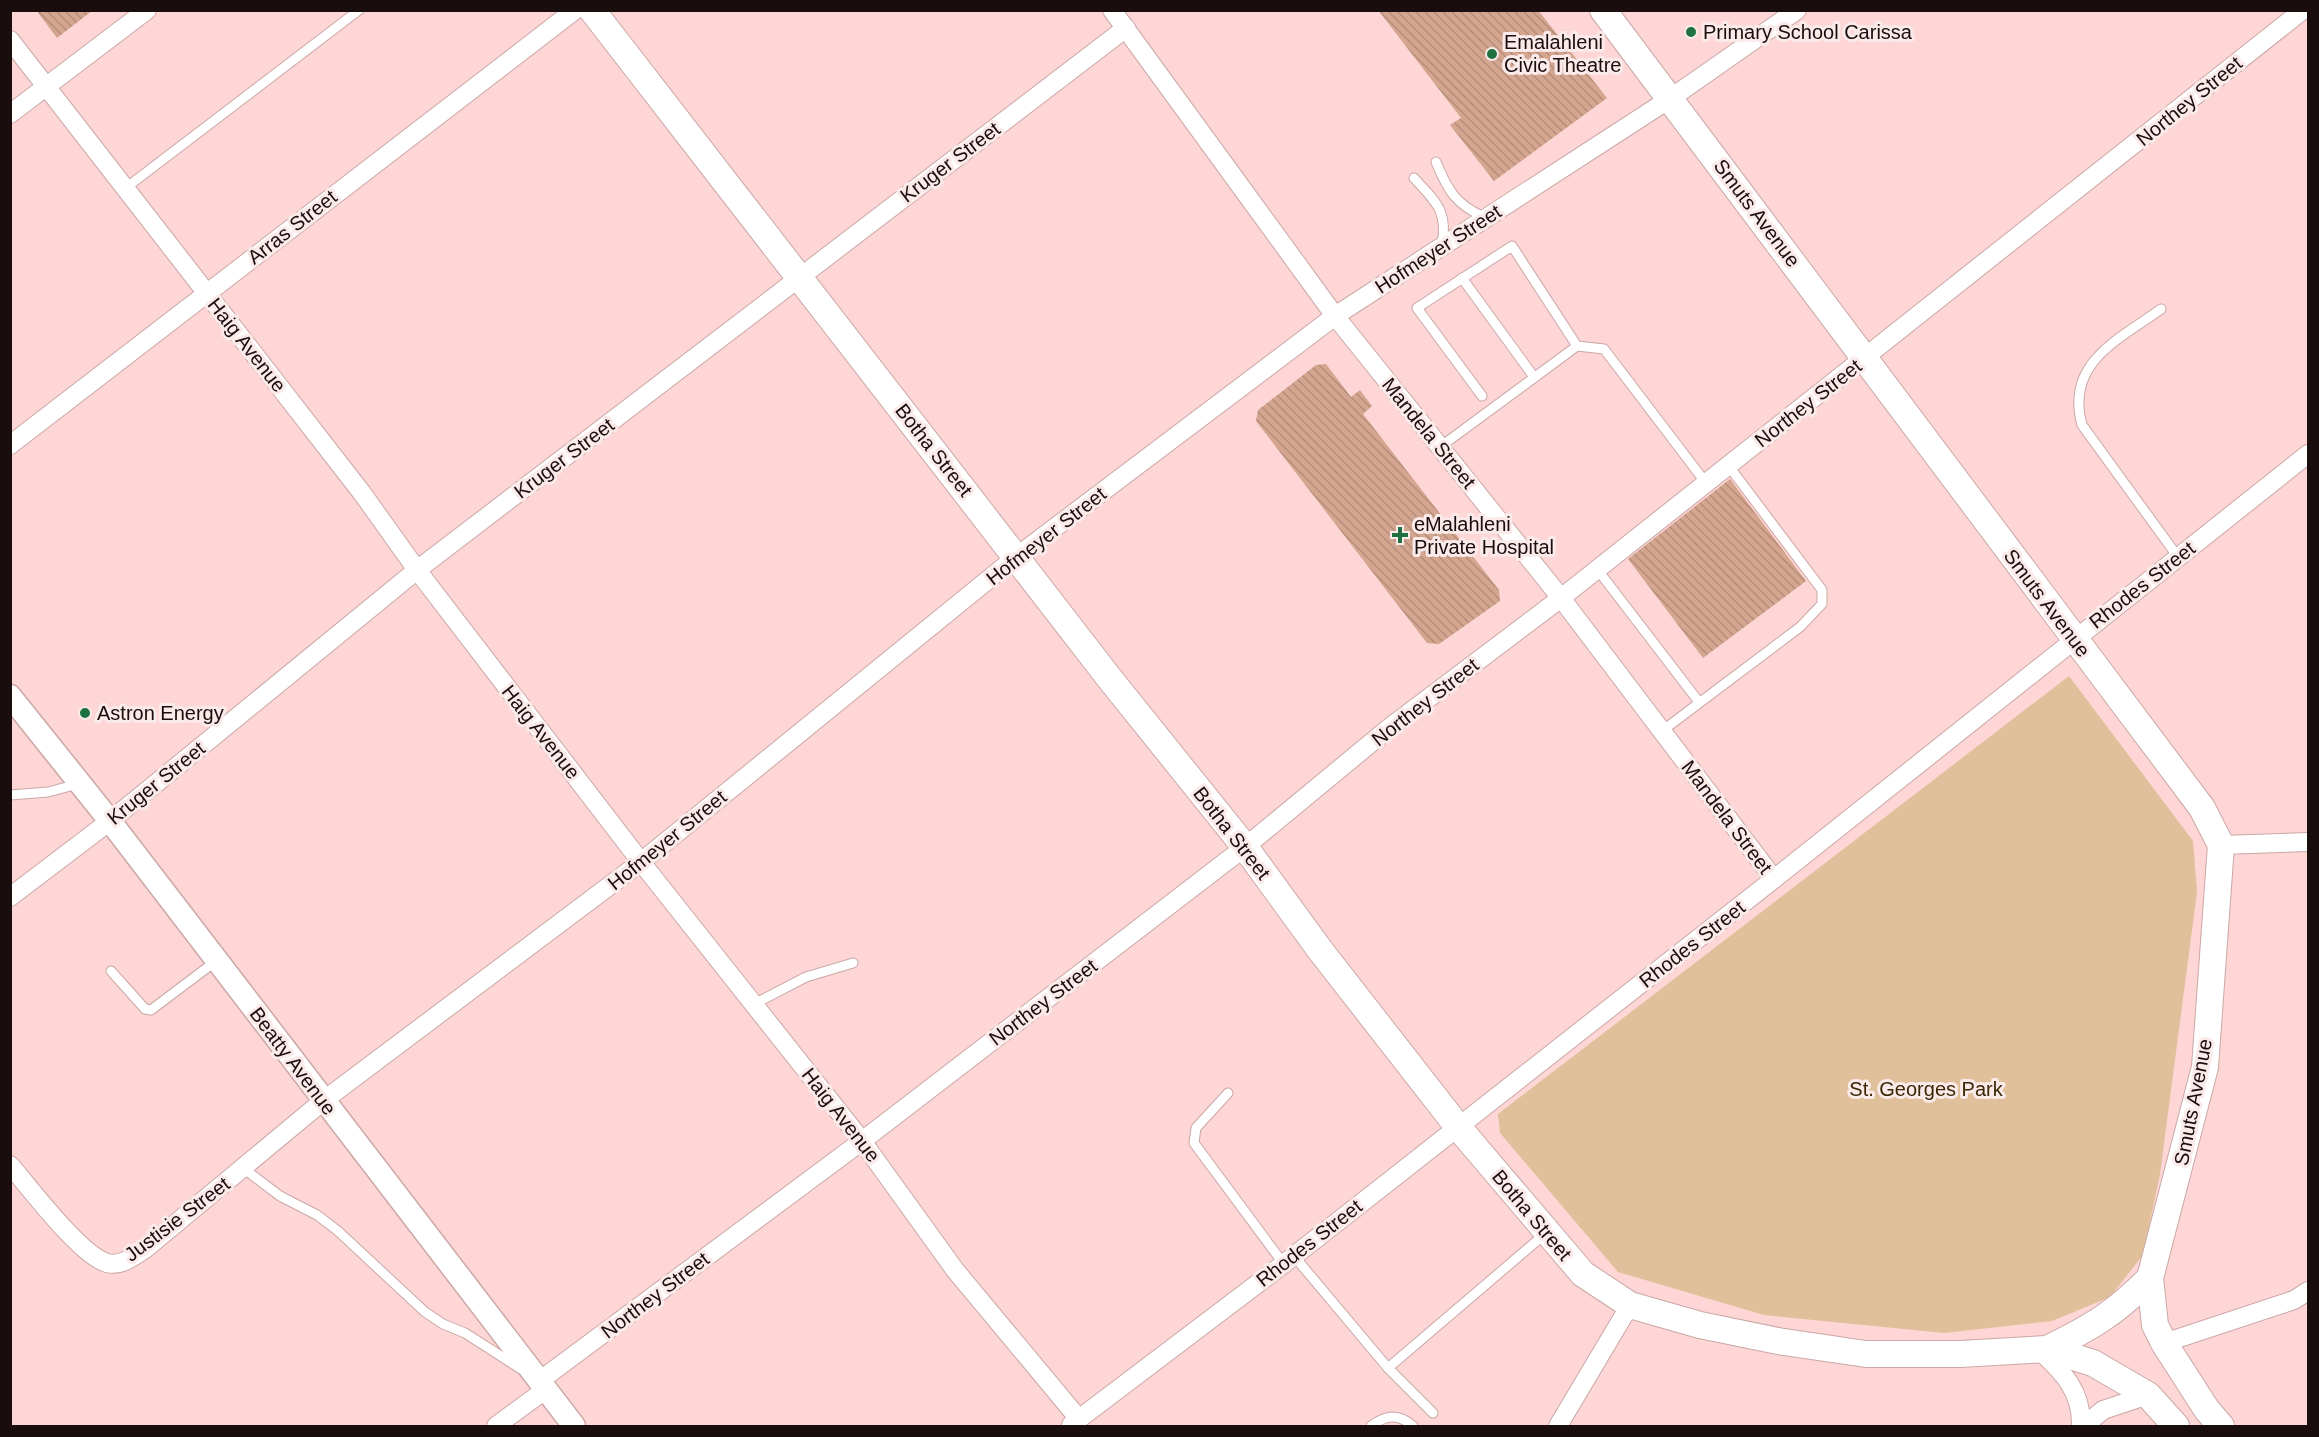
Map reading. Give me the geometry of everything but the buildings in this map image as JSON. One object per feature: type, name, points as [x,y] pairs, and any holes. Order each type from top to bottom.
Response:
[{"type":"main road","name":"Botha Street","points":[[592,10],[1245,848],[1320,950],[1458,1127],[1583,1274],[1630,1305],[1711,1328],[1866,1354],[1960,1354],[2043,1349]]},
{"type":"main road","name":"Smuts Avenue","points":[[1604,10],[2202,808],[2221,845],[2205,1067],[2150,1278]]},
{"type":"main road","points":[[2150,1278],[2155,1325],[2207,1410],[2221,1426]]},
{"type":"main road","points":[[2043,1349],[2097,1324],[2122,1305],[2150,1278]]},
{"type":"main road","points":[[2043,1349],[2093,1363],[2148,1395],[2176,1426]]},
{"type":"street","points":[[10,114],[147,10]]},
{"type":"street","name":"Arras Street","points":[[10,444],[575,10]]},
{"type":"street","name":"Mandela Street","points":[[1112,10],[1335,316],[1561,598],[1774,879]]},
{"type":"street","name":"Hofmeyer Street","points":[[323,1101],[641,862],[1016,557],[1335,316],[1671,98],[1797,10]]},
{"type":"street","name":"Northey Street","points":[[496,1426],[542,1386],[1245,848],[1389,728],[1561,598],[2303,10]]},
{"type":"street","name":"Kruger Street","points":[[10,897],[110,821],[417,570],[1125,28]]},
{"type":"street","name":"Haig Avenue","points":[[12,46],[48,87],[127,187],[641,862],[862,1141],[955,1270],[1074,1423]]},
{"type":"street","name":"Rhodes Street","points":[[1074,1423],[1289,1259],[1774,879],[2308,454]]},
{"type":"street","name":"Beatty Avenue","points":[[10,696],[110,821],[574,1426]]},
{"type":"street","points":[[2221,845],[2308,842]]},
{"type":"street","name":"Justisie Street","points":[[10,1165],[88,1251],[107,1263],[116,1263],[145,1249],[323,1101]]},
{"type":"street","points":[[2164,1343],[2294,1300],[2308,1291]]},
{"type":"street","points":[[1558,1426],[1630,1305]]},
{"type":"street","points":[[2043,1349],[2072,1386],[2079,1401],[2082,1426]]},
{"type":"street","points":[[2082,1426],[2103,1410],[2148,1395]]},
{"type":"lane","points":[[127,187],[359,10]]},
{"type":"lane","points":[[1436,162],[1445,183],[1461,205],[1486,218]]},
{"type":"lane","points":[[1413,178],[1431,196],[1444,216],[1442,246]]},
{"type":"lane","points":[[1482,396],[1417,308],[1512,246],[1577,346]]},
{"type":"lane","points":[[1462,278],[1534,377]]},
{"type":"lane","points":[[2161,309],[2105,349],[2090,366],[2079,386],[2076,405],[2082,425],[2178,557]]},
{"type":"lane","points":[[1440,447],[1577,346],[1604,349],[1706,483]]},
{"type":"lane","points":[[1662,731],[1699,702],[1741,674],[1800,627],[1820,609],[1824,596],[1822,590],[1728,465]]},
{"type":"lane","points":[[1597,569],[1699,702]]},
{"type":"lane","points":[[10,795],[48,792],[80,784]]},
{"type":"lane","points":[[111,971],[145,1009],[151,1010],[216,960]]},
{"type":"lane","points":[[754,1004],[806,977],[853,963]]},
{"type":"lane","points":[[1228,1093],[1196,1128],[1194,1143],[1289,1259],[1388,1368],[1433,1413]]},
{"type":"lane","points":[[243,1168],[280,1196],[317,1215],[338,1231],[425,1312],[443,1324],[465,1332],[542,1386]]},
{"type":"lane","points":[[1388,1368],[1547,1232]]},
{"type":"lane","points":[[1371,1426],[1389,1416],[1398,1417],[1413,1426]]},
{"type":"green space","name":"St. Georges Park","points":[[2069,676],[2193,841],[2197,892],[2160,1174],[2143,1255],[2110,1297],[2052,1321],[1944,1333],[1764,1315],[1618,1272],[1500,1133],[1498,1114]]},
{"type":"place","name":"Primary School Carissa","points":[[1691,32]]},
{"type":"place","name":"Emalahleni Civic Theatre","points":[[1492,54]]},
{"type":"place","name":"eMalahleni Private Hospital","points":[[1400,535]]},
{"type":"place","name":"Astron Energy","points":[[85,713]]}]
